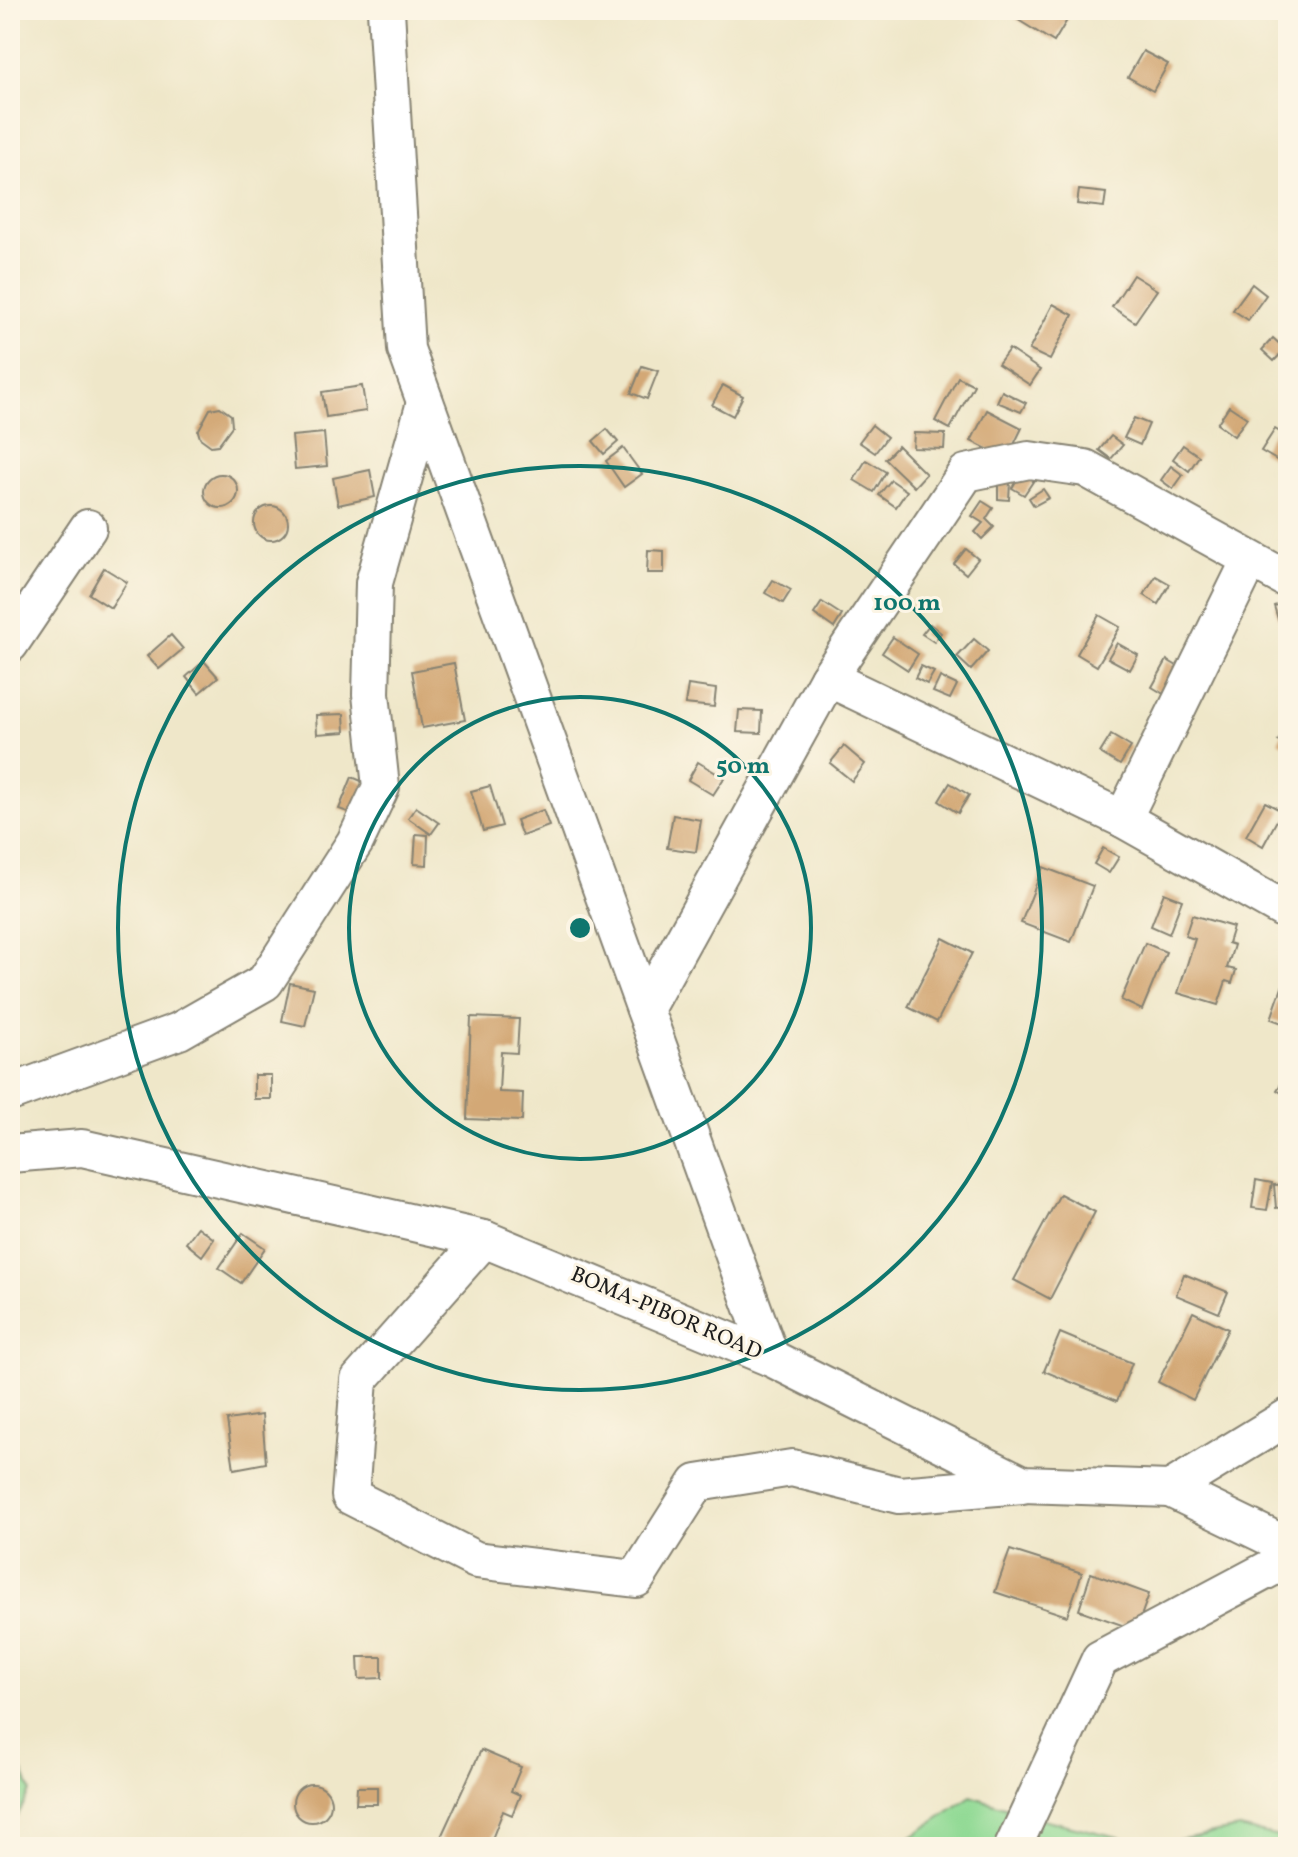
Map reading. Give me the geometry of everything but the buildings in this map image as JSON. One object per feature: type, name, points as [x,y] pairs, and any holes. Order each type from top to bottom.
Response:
[{"type":"street","points":[[386,10],[406,349],[771,1358]]},
{"type":"street","points":[[10,1093],[179,1031],[265,982],[355,842],[381,787],[371,694],[374,583],[425,403]]},
{"type":"street","points":[[645,1009],[828,678],[966,473],[1029,460],[1085,468],[1288,580]]},
{"type":"street","points":[[10,644],[88,528]]},
{"type":"street","points":[[1123,819],[1250,560]]},
{"type":"street","points":[[828,678],[1123,819],[1288,912]]},
{"type":"street","name":"BOMA-PIBOR ROAD","points":[[10,1154],[82,1148],[484,1239],[771,1358],[1023,1484],[1170,1489]]},
{"type":"street","points":[[484,1239],[359,1380],[350,1496],[476,1560],[636,1579],[697,1483],[792,1468],[899,1495],[1023,1484]]},
{"type":"street","points":[[1170,1489],[1287,1413]]},
{"type":"street","points":[[1170,1489],[1288,1546]]},
{"type":"street","points":[[1013,1847],[1100,1659],[1288,1559]]},
{"type":"green space","points":[[10,1742],[31,1791],[10,1829]]},
{"type":"green space","points":[[971,1796],[1038,1818],[1151,1845],[1239,1828],[1288,1839],[1288,1847],[897,1847]]}]
